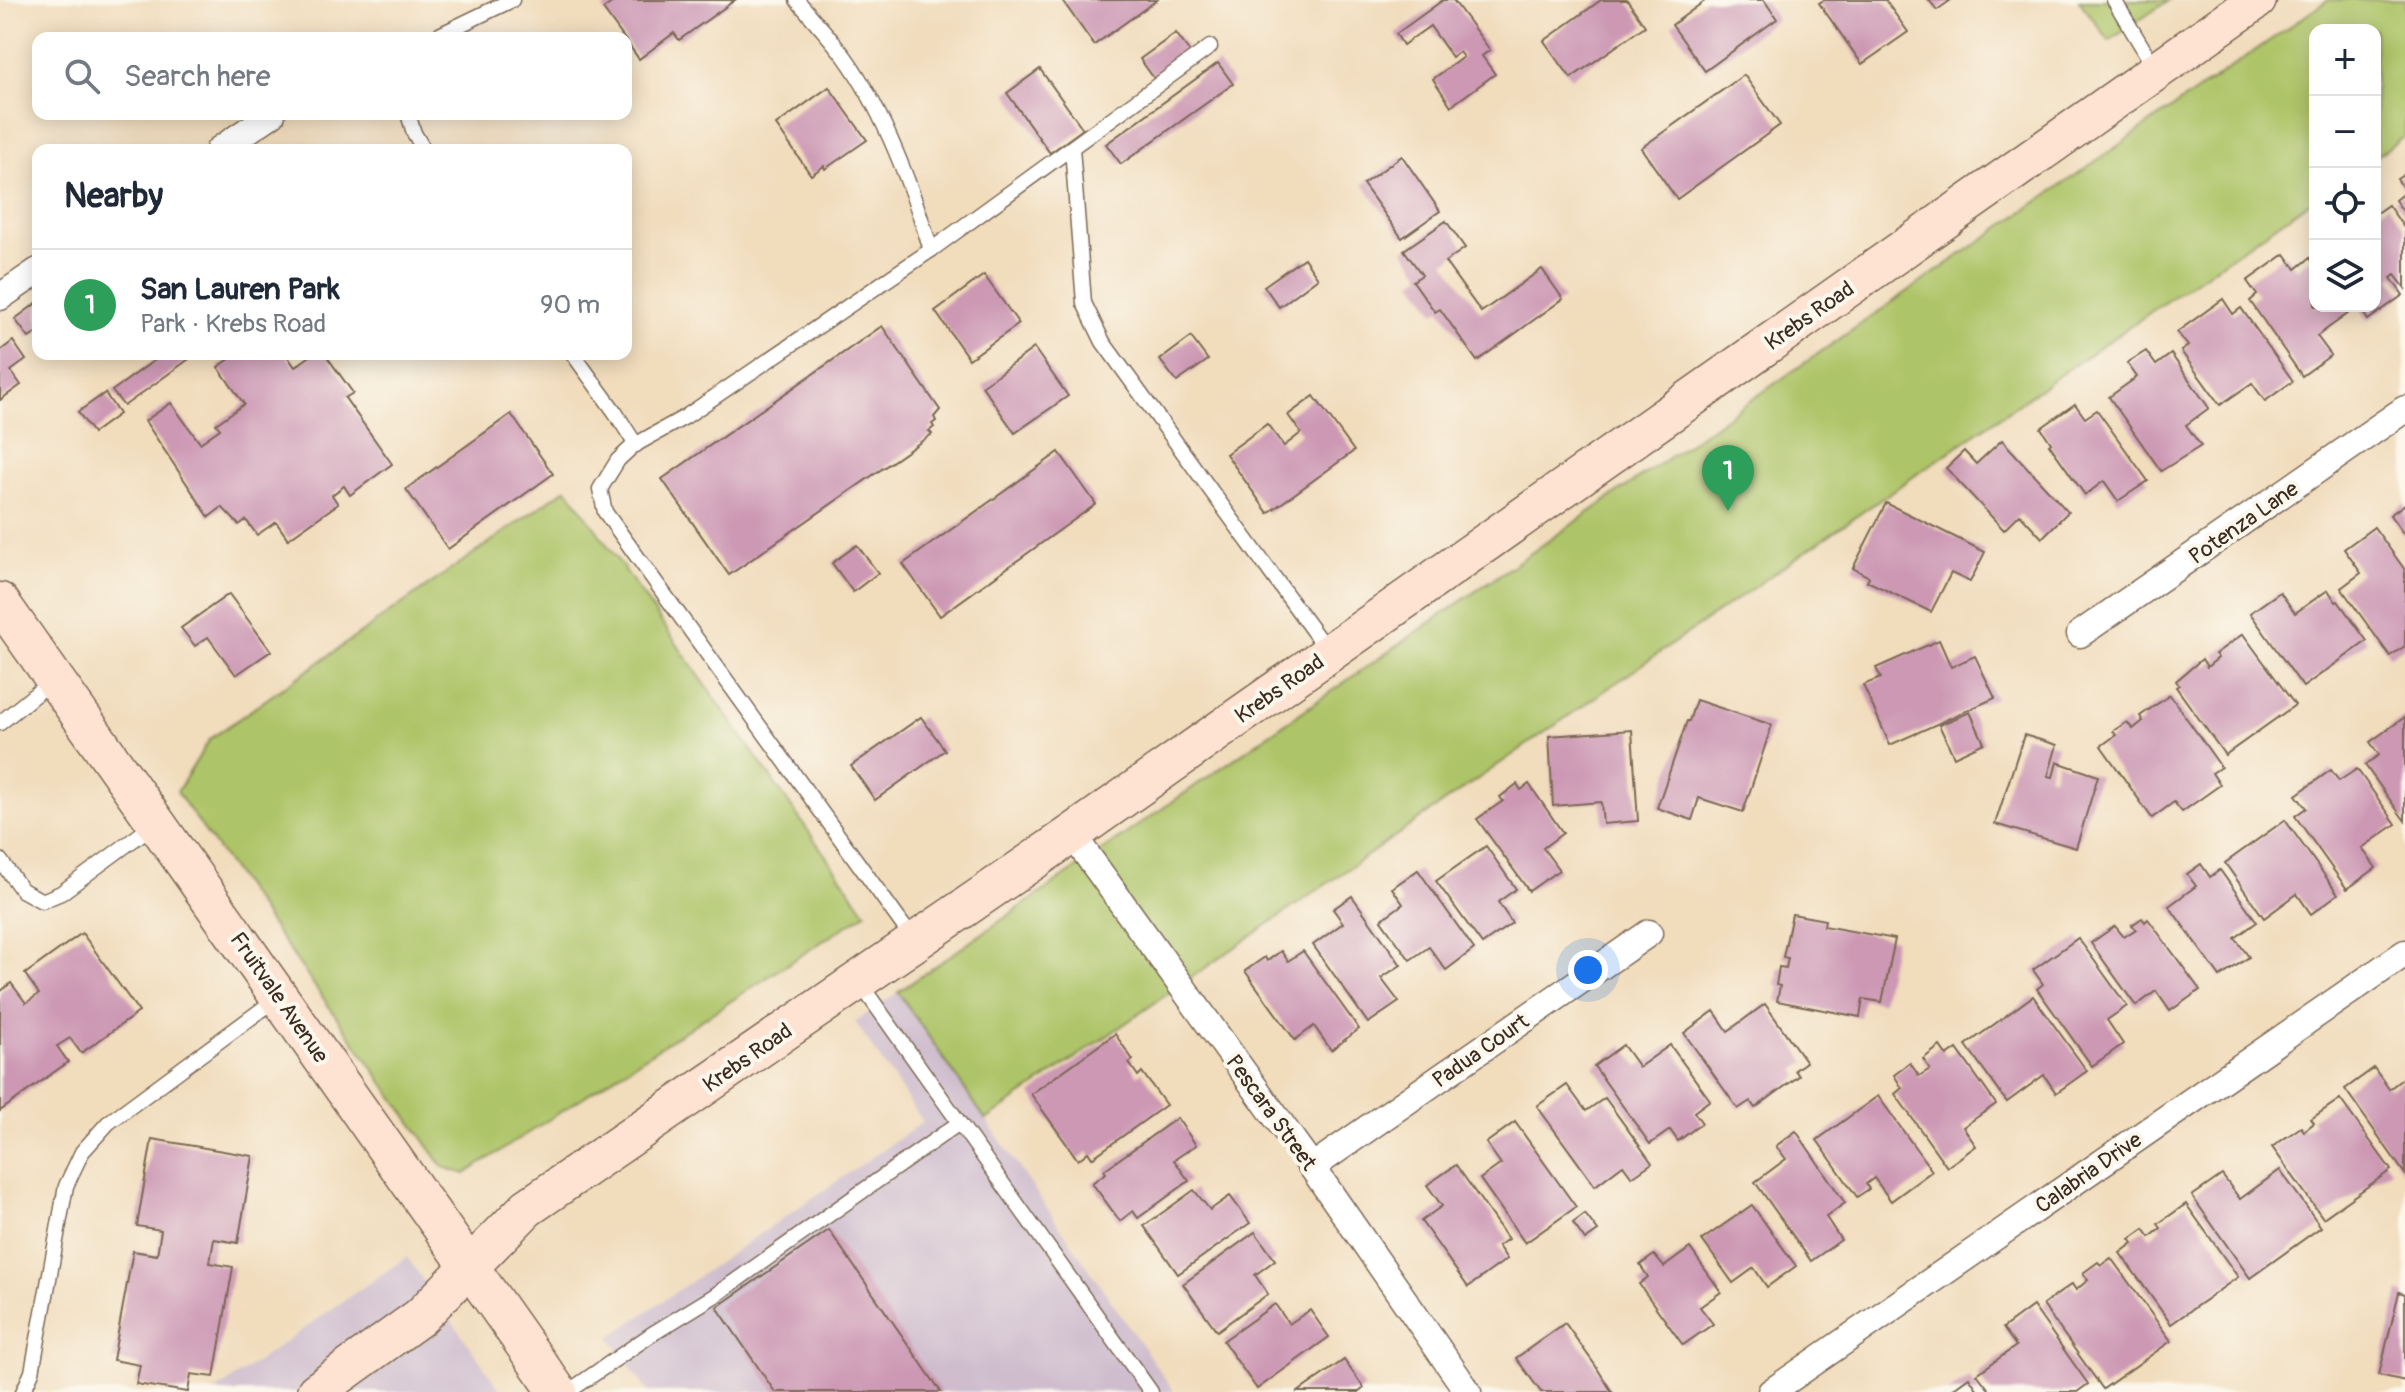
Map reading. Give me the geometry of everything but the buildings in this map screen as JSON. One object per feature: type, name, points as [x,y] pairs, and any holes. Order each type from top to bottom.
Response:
[{"type":"street","name":"Krebs Road","points":[[316,1392],[420,1317],[527,1208],[1072,834],[2257,0]]},
{"type":"street","points":[[228,144],[263,120]]},
{"type":"street","points":[[0,297],[32,275]]},
{"type":"street","name":"Potenza Lane","points":[[2080,634],[2405,409]]},
{"type":"street","name":"Fruitvale Avenue","points":[[0,602],[558,1392]]},
{"type":"street","name":"Pescara Street","points":[[1072,834],[1312,1167],[1468,1392]]},
{"type":"street","name":"Padua Court","points":[[1312,1167],[1649,933]]},
{"type":"street","name":"Calabria Drive","points":[[1771,1392],[2405,953]]},
{"type":"lane","points":[[445,32],[512,0]]},
{"type":"lane","points":[[797,0],[846,59],[870,101],[911,186],[931,250]]},
{"type":"lane","points":[[2114,0],[2157,70]]},
{"type":"lane","points":[[915,942],[605,512],[600,489],[618,460],[636,445],[685,417],[931,250],[1210,47]]},
{"type":"lane","points":[[410,120],[420,144]]},
{"type":"lane","points":[[1072,148],[1084,303],[1092,324],[1329,653]]},
{"type":"lane","points":[[577,360],[636,445]]},
{"type":"lane","points":[[0,723],[54,679]]},
{"type":"lane","points":[[0,860],[22,890],[42,901],[61,893],[156,822]]},
{"type":"lane","points":[[858,981],[1151,1392]]},
{"type":"lane","points":[[23,1392],[32,1372],[66,1186],[82,1152],[108,1123],[280,997]]},
{"type":"lane","points":[[568,1392],[714,1296],[959,1123]]},
{"type":"shaded area","points":[[898,992],[1174,1392],[648,1392],[610,1337],[923,1122],[855,1022]]},
{"type":"shaded area","points":[[407,1257],[502,1392],[214,1392],[369,1283]]},
{"type":"green space","points":[[2079,0],[2169,0],[2109,41]]},
{"type":"green space","points":[[2328,0],[2405,0],[2405,136],[2381,153],[2381,24],[2309,24],[2309,202],[986,1120],[898,992]]},
{"type":"green space","points":[[567,488],[866,913],[465,1174],[443,1167],[177,792],[210,739]]},
{"type":"place","name":"San Lauren Park","points":[[1728,511]]}]
